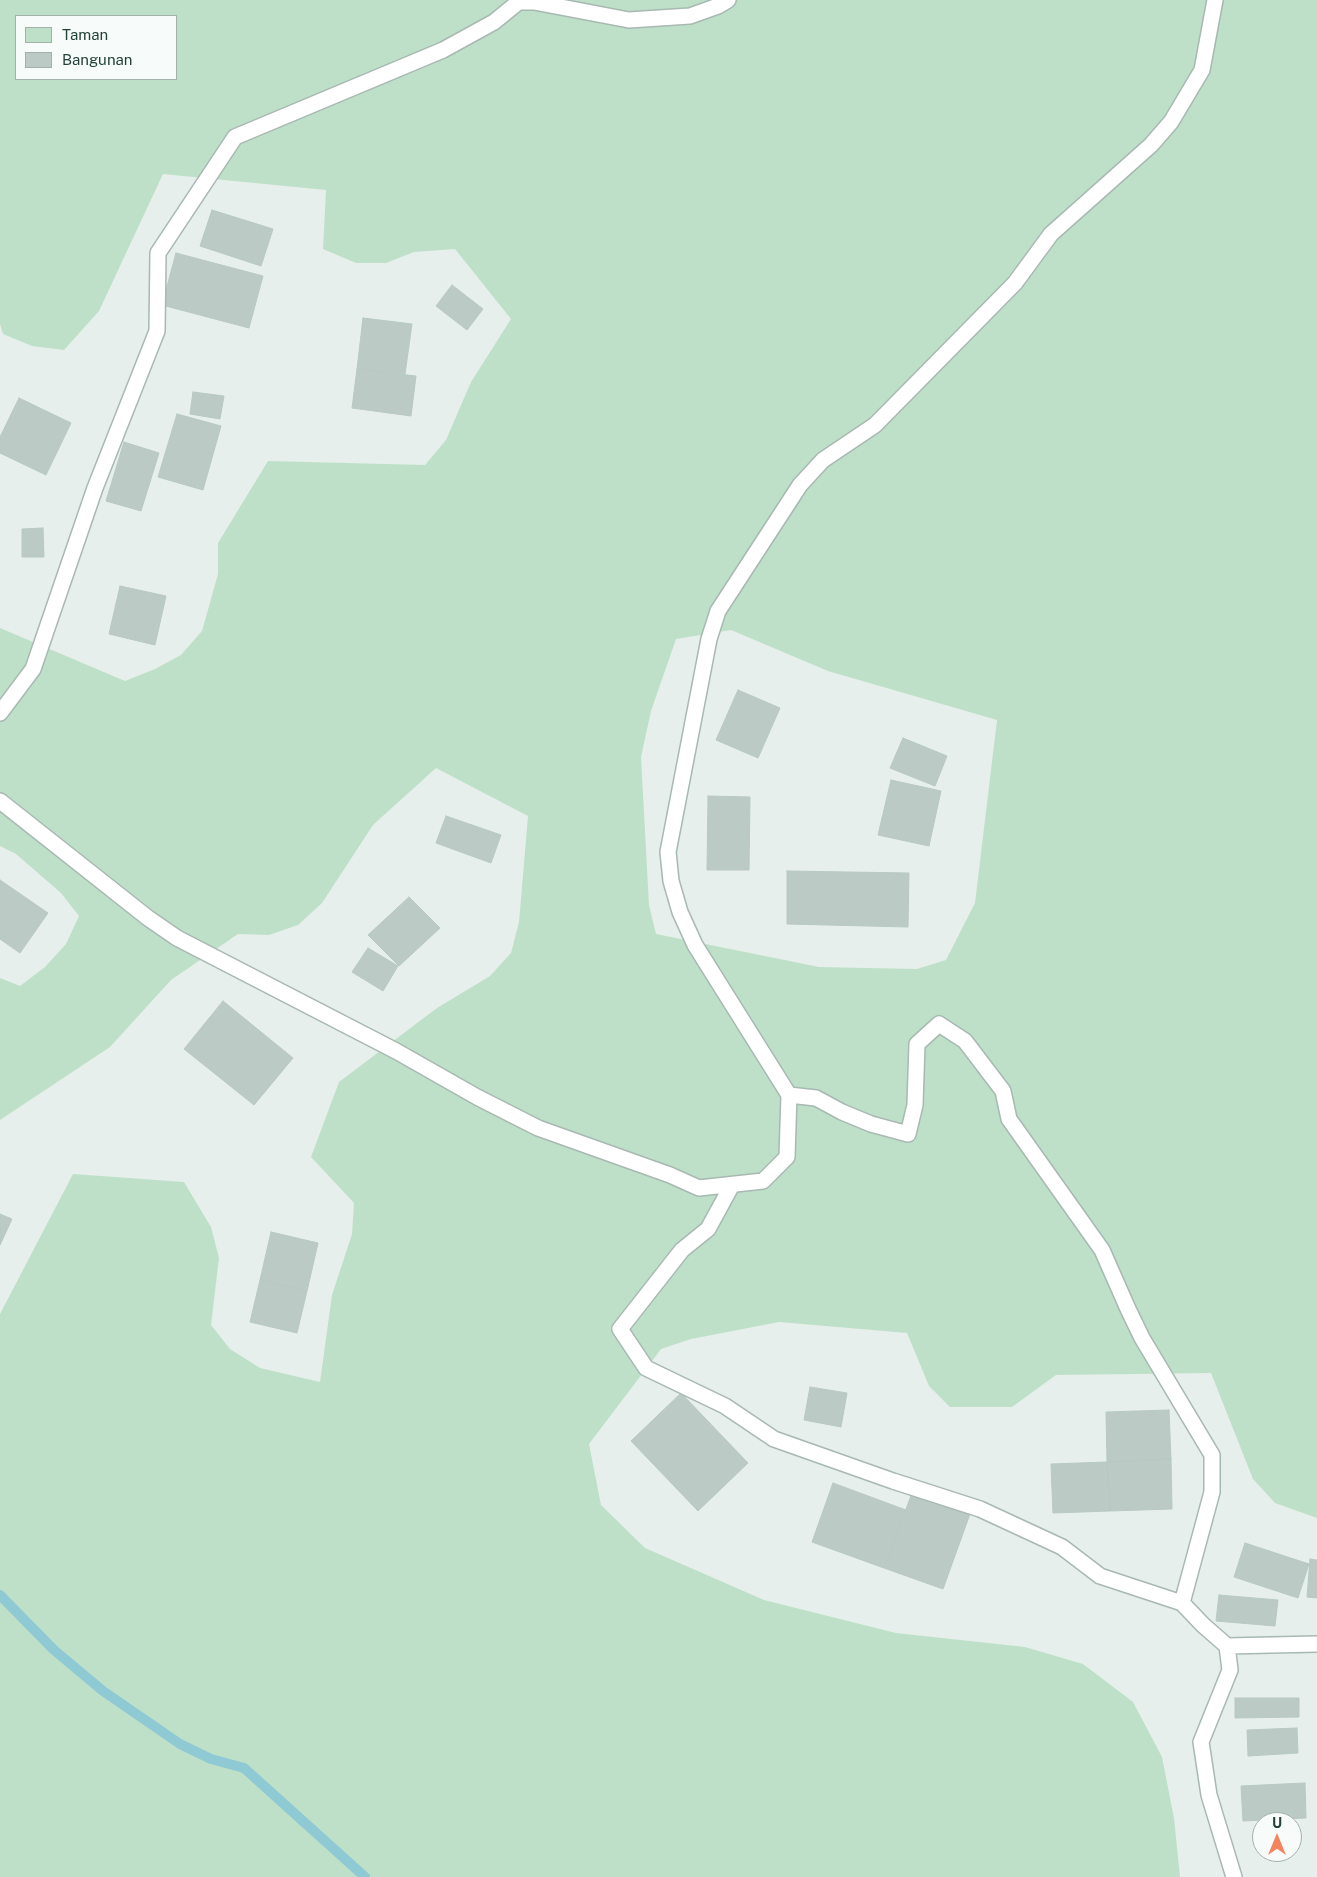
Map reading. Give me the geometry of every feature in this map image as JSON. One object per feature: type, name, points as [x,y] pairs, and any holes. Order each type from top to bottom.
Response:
[{"type":"lane","points":[[0,713],[33,669],[95,488],[157,331],[158,253],[234,137],[443,50],[494,22],[520,1],[629,20],[690,16],[718,6],[728,0]]},
{"type":"lane","points":[[0,802],[148,918],[177,938],[396,1051],[538,1128],[670,1175],[699,1188],[763,1181],[787,1157],[789,1095],[695,945],[680,912],[671,881],[668,852],[709,639],[718,611],[800,485],[823,460],[874,425],[1015,283],[1051,234],[1151,145],[1171,122],[1202,70],[1215,0]]},
{"type":"lane","points":[[789,1095],[816,1098],[842,1112],[871,1124],[908,1134],[916,1105],[917,1044],[939,1024],[965,1041],[986,1066],[1003,1090],[1009,1120],[1102,1250],[1142,1338],[1212,1455],[1212,1492],[1182,1603]]},
{"type":"lane","points":[[732,1184],[708,1229],[682,1250],[620,1329],[646,1368],[725,1406],[774,1439],[892,1481],[980,1509],[1062,1547],[1100,1576],[1182,1603],[1227,1646],[1230,1670],[1201,1742],[1209,1795],[1234,1877]]},
{"type":"lane","points":[[1227,1646],[1317,1644]]},
{"type":"green space","points":[[0,0],[1317,0],[1317,1518],[1275,1503],[1253,1479],[1211,1373],[1056,1375],[1012,1407],[950,1407],[929,1386],[907,1333],[779,1322],[691,1339],[661,1349],[589,1444],[601,1505],[645,1548],[764,1600],[896,1633],[1025,1647],[1083,1664],[1133,1702],[1162,1757],[1174,1818],[1180,1877],[0,1877],[0,1314],[73,1174],[184,1182],[211,1227],[219,1258],[211,1325],[230,1349],[260,1368],[320,1382],[332,1295],[352,1234],[354,1203],[311,1157],[339,1082],[437,1008],[490,976],[511,953],[519,922],[528,816],[436,768],[373,825],[322,903],[298,925],[269,935],[238,934],[171,980],[110,1047],[0,1120],[0,978],[20,986],[45,967],[66,944],[79,916],[61,893],[16,854],[0,846],[0,628],[125,681],[155,669],[181,655],[202,631],[218,574],[218,543],[268,461],[425,465],[446,440],[471,382],[511,319],[455,249],[414,252],[386,263],[356,263],[323,249],[326,190],[163,174],[99,311],[64,350],[32,346],[3,334],[0,324]],"holes":[[[731,630],[828,671],[997,720],[975,903],[946,960],[917,969],[819,967],[656,934],[649,905],[641,757],[651,711],[676,639]]]},
{"type":"building","points":[[212,210],[273,229],[261,266],[200,246]]},
{"type":"building","points":[[176,253],[263,276],[249,328],[162,305]]},
{"type":"building","points":[[452,285],[483,309],[467,330],[436,306]]},
{"type":"building","points":[[363,318],[412,324],[405,374],[357,369]]},
{"type":"building","points":[[357,369],[416,376],[411,416],[352,408]]},
{"type":"building","points":[[193,392],[224,396],[220,419],[190,414]]},
{"type":"building","points":[[19,398],[71,423],[46,475],[0,453],[0,437]]},
{"type":"building","points":[[177,414],[221,426],[203,490],[158,477]]},
{"type":"building","points":[[124,442],[159,453],[141,511],[106,501]]},
{"type":"building","points":[[43,528],[44,557],[22,557],[22,529]]},
{"type":"building","points":[[120,586],[166,596],[155,645],[109,634]]},
{"type":"building","points":[[738,690],[780,708],[758,758],[716,740]]},
{"type":"building","points":[[903,738],[947,756],[935,786],[890,768]]},
{"type":"building","points":[[891,780],[941,791],[929,846],[878,835]]},
{"type":"building","points":[[708,796],[750,797],[749,870],[707,870]]},
{"type":"building","points":[[446,816],[501,835],[491,863],[436,843]]},
{"type":"building","points":[[787,871],[909,873],[908,927],[787,924]]},
{"type":"building","points":[[0,880],[48,913],[20,953],[0,939]]},
{"type":"building","points":[[409,897],[440,928],[399,966],[368,935]]},
{"type":"building","points":[[368,948],[398,966],[383,991],[352,972]]},
{"type":"building","points":[[223,1001],[293,1058],[254,1105],[184,1049]]},
{"type":"building","points":[[0,1214],[12,1219],[0,1245]]},
{"type":"building","points":[[271,1232],[318,1243],[307,1291],[260,1280]]},
{"type":"building","points":[[260,1280],[307,1291],[297,1333],[250,1322]]},
{"type":"building","points":[[810,1387],[847,1393],[841,1427],[804,1420]]},
{"type":"building","points":[[681,1393],[748,1463],[698,1511],[631,1441]]},
{"type":"building","points":[[1169,1410],[1171,1459],[1107,1462],[1106,1412]]},
{"type":"building","points":[[1171,1459],[1172,1509],[1110,1511],[1107,1462]]},
{"type":"building","points":[[1107,1462],[1110,1511],[1053,1513],[1051,1464]]},
{"type":"building","points":[[833,1483],[906,1510],[884,1568],[812,1542]]},
{"type":"building","points":[[912,1493],[970,1514],[943,1589],[884,1568]]},
{"type":"building","points":[[1245,1543],[1309,1564],[1298,1598],[1234,1577]]},
{"type":"building","points":[[1310,1559],[1317,1560],[1317,1598],[1307,1597]]},
{"type":"building","points":[[1219,1595],[1278,1600],[1275,1626],[1216,1621]]},
{"type":"building","points":[[1235,1698],[1299,1698],[1299,1717],[1235,1718]]},
{"type":"building","points":[[1297,1728],[1298,1753],[1248,1756],[1247,1730]]},
{"type":"building","points":[[1305,1783],[1306,1818],[1302,1818],[1302,1812],[1252,1812],[1252,1821],[1243,1821],[1241,1786]]},
{"type":"waterway","points":[[0,1595],[54,1650],[103,1691],[180,1744],[211,1759],[244,1768],[365,1877]]}]
